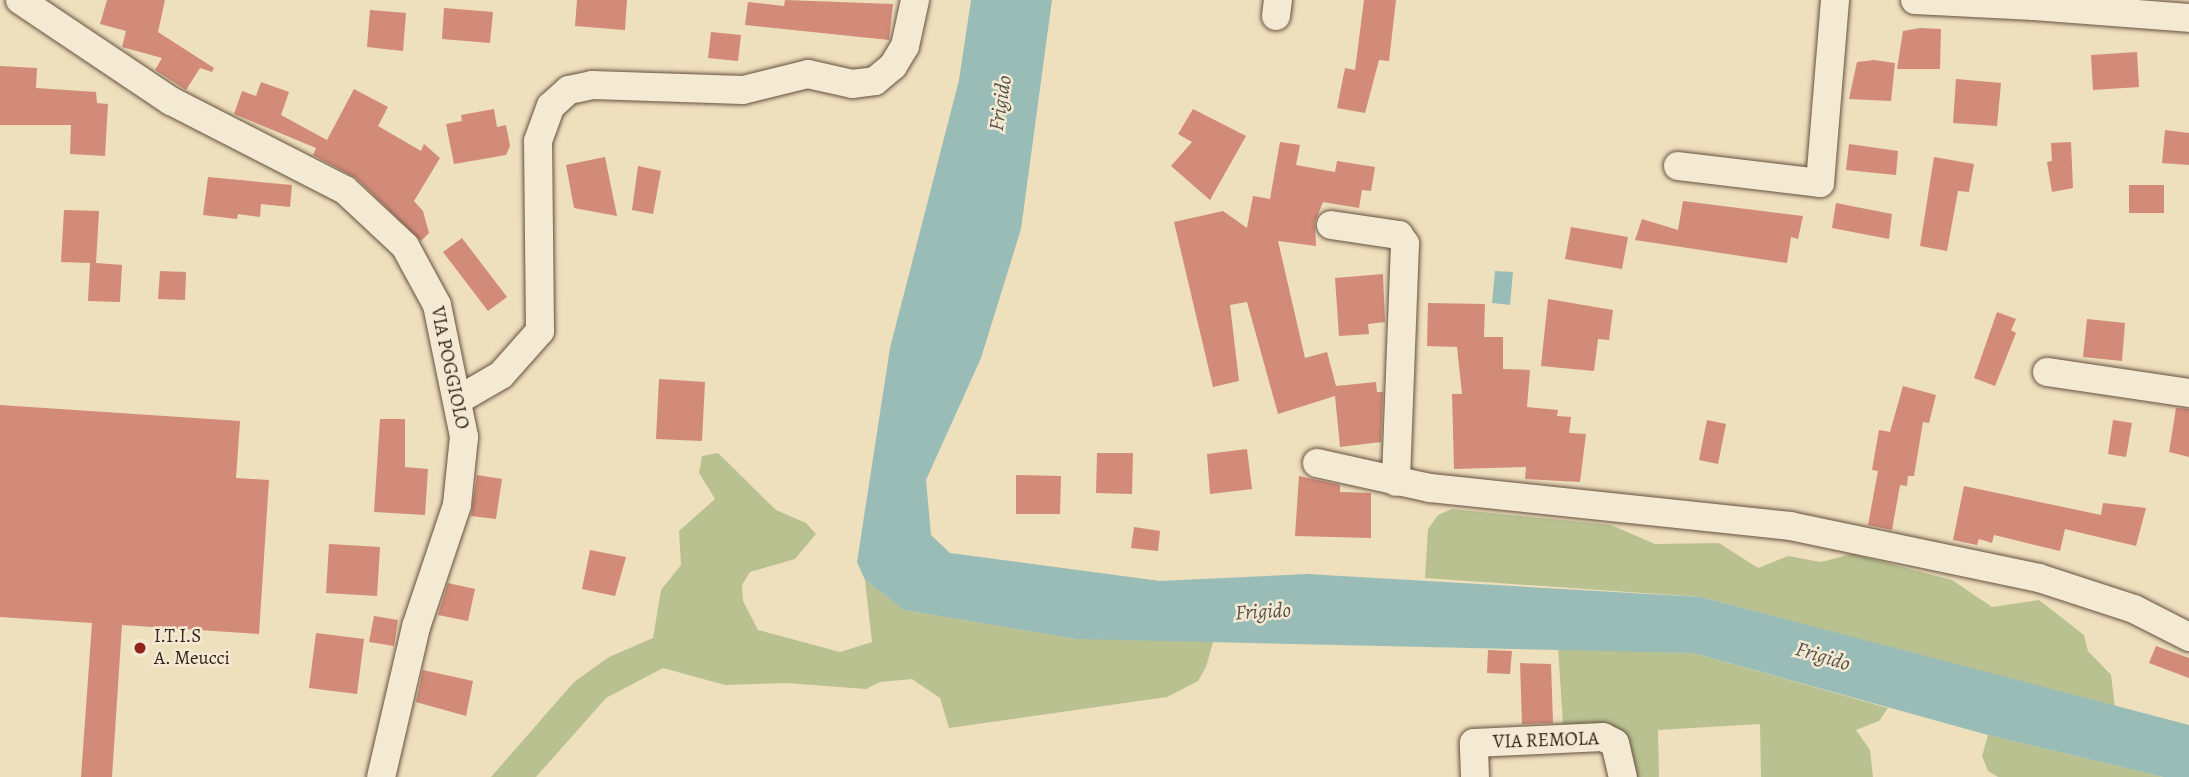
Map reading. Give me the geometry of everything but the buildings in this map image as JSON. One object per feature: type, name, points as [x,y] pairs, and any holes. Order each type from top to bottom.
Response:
[{"type":"street","name":"VIA POGGIOLO","points":[[20,0],[171,101],[298,162],[370,208],[416,262],[437,305],[464,437],[457,505],[416,628],[381,777]]},
{"type":"street","points":[[458,400],[501,376],[540,331],[538,141],[551,106],[569,90],[592,85],[743,90],[808,74],[852,84],[875,81],[894,66],[905,46],[915,0]]},
{"type":"street","points":[[1678,166],[1820,183],[1835,0]]},
{"type":"street","points":[[1915,0],[2028,3],[2189,18]]},
{"type":"street","points":[[1331,225],[1399,235],[1405,244],[1396,482]]},
{"type":"street","points":[[2047,372],[2189,393]]},
{"type":"street","points":[[1317,463],[1396,482],[1790,526],[2039,578],[2134,609],[2189,637]]},
{"type":"street","name":"VIA REMOLA","points":[[1475,777],[1474,743],[1603,737],[1615,743],[1623,777]]},
{"type":"green space","points":[[718,453],[776,510],[806,523],[816,534],[795,559],[750,572],[742,585],[743,601],[758,630],[840,652],[872,642],[865,580],[904,610],[1076,639],[1214,639],[1206,667],[1198,681],[1167,697],[949,728],[940,698],[912,679],[880,682],[866,689],[786,683],[725,685],[663,668],[606,698],[536,777],[491,777],[574,682],[609,657],[653,638],[661,590],[681,565],[679,531],[715,499],[699,473],[702,456]]},
{"type":"green space","points":[[1452,509],[1611,525],[1655,544],[1719,543],[1758,568],[1788,556],[1821,562],[1852,554],[1952,580],[1992,607],[2039,600],[2084,635],[2088,651],[2111,675],[2115,707],[1701,597],[1425,578],[1428,529],[1438,515]]},
{"type":"green space","points":[[1558,648],[1693,653],[1888,708],[1879,721],[1856,730],[1870,750],[1873,777],[1761,777],[1760,724],[1658,730],[1659,777],[1627,777],[1622,738],[1568,731],[1563,724]]},
{"type":"green space","points":[[1988,735],[2163,777],[1998,777],[1988,771],[1982,756]]},
{"type":"water","name":"Frigido","points":[[971,0],[1052,0],[1021,229],[981,358],[926,480],[931,535],[950,553],[1160,581],[1307,574],[1701,597],[2189,725],[2189,777],[2163,777],[1988,735],[1693,653],[1076,639],[904,610],[865,580],[857,562],[890,348],[959,80]]},
{"type":"water","points":[[1495,271],[1513,272],[1510,305],[1492,303]]},
{"type":"place","name":"I.T.I.S A. Meucci","points":[[140,648]]}]
